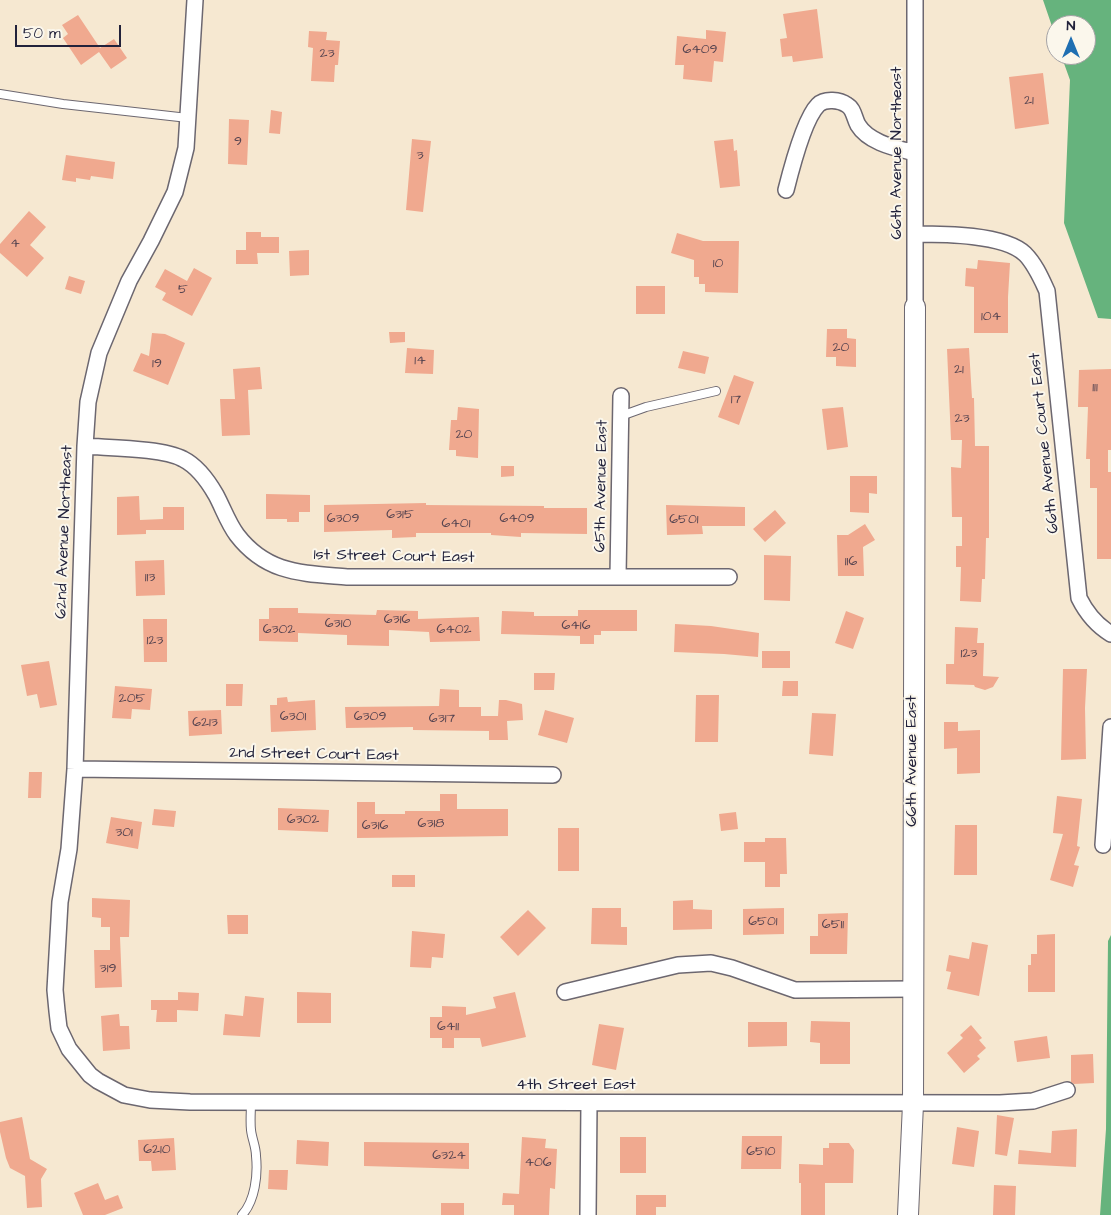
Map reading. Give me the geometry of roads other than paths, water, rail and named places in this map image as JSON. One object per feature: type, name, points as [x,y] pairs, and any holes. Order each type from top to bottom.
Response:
[{"type":"street","name":"62nd Avenue Northeast","points":[[90,1075],[69,1049],[59,1028],[55,990],[60,902],[69,849],[75,769],[84,446],[88,402],[99,353],[129,281],[152,241],[175,192],[186,148],[195,0]]},
{"type":"street","name":"66th Avenue Northeast","points":[[915,0],[915,306]]},
{"type":"street","points":[[786,190],[804,130],[817,105],[823,102],[833,101],[846,104],[851,109],[864,132],[881,142],[915,153]]},
{"type":"street","name":"66th Avenue Court East","points":[[915,234],[974,236],[1014,248],[1024,253],[1040,276],[1047,291],[1080,598],[1086,611],[1096,624],[1111,634]]},
{"type":"street","name":"66th Avenue East","points":[[908,1215],[913,1104],[915,306]]},
{"type":"street","name":"65th Avenue East","points":[[618,576],[621,396]]},
{"type":"street","name":"1st Street Court East","points":[[84,446],[166,454],[183,458],[207,480],[223,506],[236,535],[256,555],[282,569],[346,577],[728,577]]},
{"type":"street","points":[[1103,845],[1111,727]]},
{"type":"street","name":"2nd Street Court East","points":[[75,769],[553,776]]},
{"type":"street","points":[[564,992],[678,965],[695,963],[711,963],[732,968],[795,990],[912,989]]},
{"type":"street","name":"4th Street East","points":[[90,1075],[124,1094],[150,1100],[251,1103],[913,1104],[1033,1101],[1067,1090]]},
{"type":"street","points":[[588,1215],[589,1103]]},
{"type":"lane","points":[[0,94],[63,104],[188,118]]},
{"type":"lane","points":[[621,416],[716,391]]},
{"type":"lane","points":[[242,1215],[251,1200],[255,1184],[256,1157],[251,1130],[251,1103]]}]
